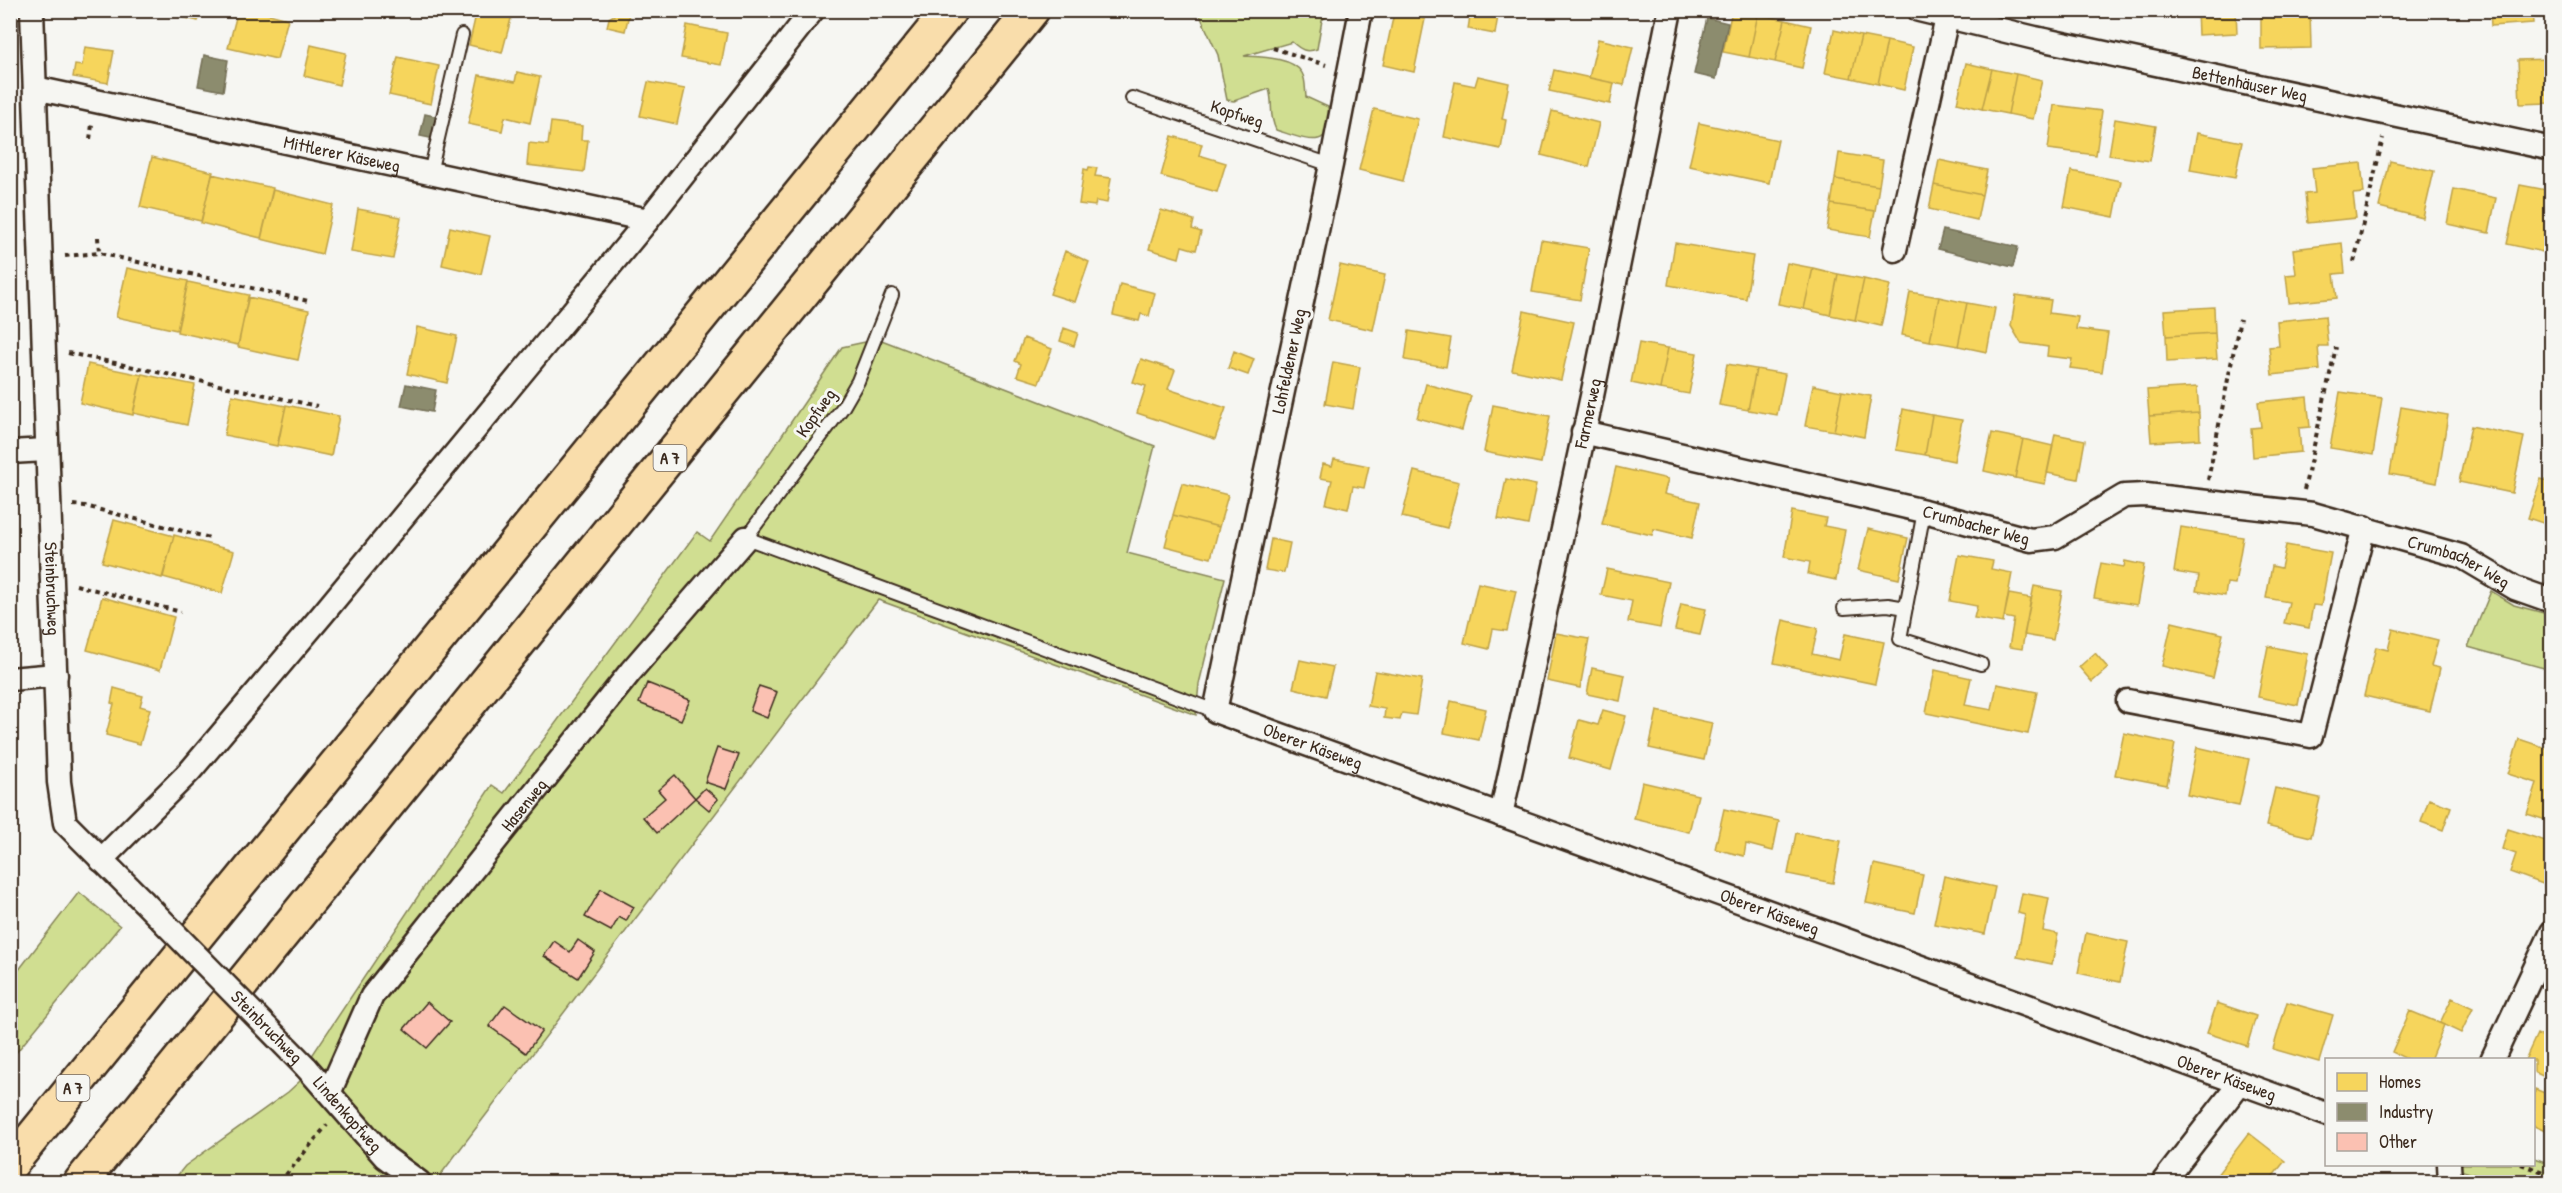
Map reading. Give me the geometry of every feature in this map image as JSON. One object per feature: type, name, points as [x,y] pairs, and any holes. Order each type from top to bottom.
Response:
[{"type":"highway","name":"A 7","points":[[10,1165],[950,10]]},
{"type":"highway","name":"A 7","points":[[81,1182],[1032,10]]},
{"type":"street","name":"Steinbruchweg","points":[[32,10],[59,782],[65,823],[306,1067]]},
{"type":"street","points":[[101,860],[190,771],[648,220],[813,10]]},
{"type":"street","name":"Lohfeldener Weg","points":[[1215,711],[1331,165],[1361,10]]},
{"type":"street","name":"Farmerweg","points":[[1501,815],[1584,432],[1670,10]]},
{"type":"street","name":"Bettenhäuser Weg","points":[[1919,10],[2388,115],[2552,149]]},
{"type":"street","points":[[1895,250],[1947,18]]},
{"type":"street","name":"Mittlerer Käseweg","points":[[35,88],[648,220]]},
{"type":"street","name":"Crumbacher Weg","points":[[1584,432],[1924,511],[2031,540],[2055,537],[2124,496],[2146,495],[2299,512],[2364,527],[2460,556],[2515,588],[2552,601]]},
{"type":"street","points":[[10,452],[46,450]]},
{"type":"street","points":[[2128,701],[2311,736],[2364,527]]},
{"type":"street","name":"Hasenweg","points":[[336,1098],[372,996],[631,671],[746,538]]},
{"type":"street","points":[[10,679],[56,675]]},
{"type":"street","name":"Oberer Käseweg","points":[[1215,711],[2325,1114]]},
{"type":"street","points":[[2492,1058],[2552,932]]},
{"type":"street","name":"Lindenkopfweg","points":[[306,1067],[336,1098],[385,1157],[418,1182]]},
{"type":"street","points":[[2163,1182],[2240,1083]]},
{"type":"street","points":[[2449,1166],[2450,1182]]},
{"type":"lane","points":[[430,173],[462,34]]},
{"type":"lane","name":"Kopfweg","points":[[1132,98],[1331,165]]},
{"type":"lane","name":"Kopfweg","points":[[746,538],[843,407],[858,381],[892,295]]},
{"type":"lane","points":[[1924,511],[1900,639],[1981,664]]},
{"type":"lane","points":[[746,538],[1215,711]]},
{"type":"lane","points":[[1844,608],[1888,605],[1906,608]]},
{"type":"path","points":[[1273,48],[1311,62],[1350,69]]},
{"type":"path","points":[[2354,262],[2388,115]]},
{"type":"path","points":[[98,237],[99,253]]},
{"type":"path","points":[[40,258],[99,253],[308,301]]},
{"type":"path","points":[[2203,501],[2240,319]]},
{"type":"path","points":[[2299,512],[2336,347]]},
{"type":"path","points":[[43,353],[60,351],[317,406]]},
{"type":"path","points":[[48,505],[85,506],[210,538]]},
{"type":"path","points":[[51,584],[68,583],[181,612]]},
{"type":"path","points":[[280,1182],[336,1098]]},
{"type":"path","points":[[2527,1166],[2552,1175]]},
{"type":"green space","points":[[1198,11],[1334,11],[1322,20],[1317,49],[1304,50],[1292,42],[1244,56],[1284,61],[1298,68],[1304,79],[1306,97],[1328,107],[1327,132],[1322,137],[1307,139],[1276,130],[1272,119],[1269,89],[1234,101],[1227,100],[1218,55]]},
{"type":"green space","points":[[879,339],[1155,446],[1127,553],[1225,578],[1199,684],[1196,715],[878,600],[438,1178],[444,1182],[172,1182],[185,1166],[300,1081],[313,1054],[492,785],[504,793],[697,532],[710,541],[842,347]]},
{"type":"green space","points":[[2491,591],[2514,605],[2551,615],[2551,670],[2468,647]]},
{"type":"green space","points":[[79,892],[120,926],[11,1059],[11,980]]},
{"type":"green space","points":[[2535,1158],[2551,1164],[2551,1182],[2497,1182],[2451,1167],[2535,1166]]},
{"type":"building: Homes","points":[[155,10],[200,10],[198,21]]},
{"type":"building: Homes","points":[[238,10],[254,10],[288,19],[277,59],[228,48]]},
{"type":"building: Homes","points":[[477,10],[493,10],[512,15],[502,53],[469,45]]},
{"type":"building: Homes","points":[[615,10],[630,10],[625,31],[607,27],[609,18],[614,15]]},
{"type":"building: Homes","points":[[1399,10],[1421,10],[1420,18],[1425,19],[1414,72],[1383,65],[1394,13],[1398,14]]},
{"type":"building: Homes","points":[[1471,10],[1499,10],[1495,34],[1468,29]]},
{"type":"building: Homes","points":[[1732,10],[1758,14],[1749,57],[1723,52]]},
{"type":"building: Homes","points":[[2197,10],[2236,10],[2237,33],[2198,35]]},
{"type":"building: Homes","points":[[2261,10],[2310,10],[2311,48],[2261,49]]},
{"type":"building: Homes","points":[[2490,10],[2532,10],[2533,23],[2491,26]]},
{"type":"building: Homes","points":[[1758,14],[1785,20],[1775,62],[1749,57]]},
{"type":"building: Homes","points":[[1785,20],[1811,26],[1802,68],[1775,62]]},
{"type":"building: Homes","points":[[687,25],[727,33],[721,65],[681,58]]},
{"type":"building: Homes","points":[[1834,30],[1861,36],[1851,78],[1825,73]]},
{"type":"building: Homes","points":[[1861,36],[1887,41],[1878,84],[1851,78]]},
{"type":"building: Homes","points":[[1598,39],[1633,47],[1624,85],[1589,78]]},
{"type":"building: Homes","points":[[1887,41],[1913,47],[1904,90],[1878,84]]},
{"type":"building: Homes","points":[[311,45],[346,53],[339,85],[304,76]]},
{"type":"building: Homes","points":[[85,47],[114,51],[108,83],[73,77],[75,65],[82,66]]},
{"type":"building: Homes","points":[[398,57],[439,66],[431,104],[389,95]]},
{"type":"building: Homes","points":[[2552,59],[2552,103],[2520,104],[2518,60]]},
{"type":"building: Homes","points":[[1966,63],[1992,69],[1982,109],[1957,103]]},
{"type":"building: Homes","points":[[1992,69],[2016,74],[2008,114],[1982,109]]},
{"type":"building: Homes","points":[[1554,70],[1614,83],[1610,104],[1549,91]]},
{"type":"building: Homes","points":[[517,72],[540,77],[530,123],[505,117],[502,131],[468,124],[479,75],[515,82]]},
{"type":"building: Homes","points":[[2016,74],[2042,80],[2033,119],[2008,114]]},
{"type":"building: Homes","points":[[1478,76],[1509,83],[1502,119],[1506,120],[1501,149],[1444,137],[1455,82],[1475,86]]},
{"type":"building: Homes","points":[[648,82],[685,89],[677,124],[640,116]]},
{"type":"building: Homes","points":[[2054,105],[2102,111],[2096,155],[2048,149]]},
{"type":"building: Homes","points":[[1374,109],[1418,119],[1403,181],[1359,170]]},
{"type":"building: Homes","points":[[1552,111],[1599,123],[1589,167],[1541,155]]},
{"type":"building: Homes","points":[[2115,119],[2156,126],[2150,161],[2109,155]]},
{"type":"building: Homes","points":[[551,122],[582,126],[581,140],[588,140],[584,172],[527,165],[529,143],[548,145]]},
{"type":"building: Homes","points":[[1699,123],[1778,140],[1769,183],[1689,166]]},
{"type":"building: Homes","points":[[2197,133],[2242,142],[2235,178],[2190,170]]},
{"type":"building: Homes","points":[[1172,136],[1202,144],[1199,155],[1226,163],[1217,192],[1161,176]]},
{"type":"building: Homes","points":[[1839,153],[1883,160],[1879,186],[1835,179]]},
{"type":"building: Homes","points":[[152,157],[213,172],[201,221],[140,207]]},
{"type":"building: Homes","points":[[1939,160],[1987,170],[1982,195],[1934,185]]},
{"type":"building: Homes","points":[[2390,161],[2434,171],[2423,218],[2379,207]]},
{"type":"building: Homes","points":[[2361,163],[2364,193],[2353,194],[2356,218],[2308,223],[2305,194],[2315,193],[2312,168]]},
{"type":"building: Homes","points":[[1089,167],[1097,168],[1095,176],[1111,178],[1107,203],[1096,201],[1095,206],[1079,204],[1084,169],[1088,170]]},
{"type":"building: Homes","points":[[2071,171],[2121,181],[2114,217],[2064,207]]},
{"type":"building: Homes","points":[[212,174],[273,188],[261,238],[201,223]]},
{"type":"building: Homes","points":[[1835,179],[1879,186],[1875,211],[1831,204]]},
{"type":"building: Homes","points":[[1934,185],[1982,195],[1977,220],[1929,209]]},
{"type":"building: Homes","points":[[2520,185],[2552,191],[2552,254],[2507,244]]},
{"type":"building: Homes","points":[[2454,189],[2496,198],[2489,233],[2447,224]]},
{"type":"building: Homes","points":[[273,190],[333,205],[322,254],[261,239]]},
{"type":"building: Homes","points":[[1831,204],[1875,211],[1870,237],[1827,230]]},
{"type":"building: Homes","points":[[358,209],[401,217],[393,259],[351,252]]},
{"type":"building: Homes","points":[[1161,210],[1194,220],[1192,229],[1201,232],[1196,250],[1182,246],[1179,258],[1149,249]]},
{"type":"building: Homes","points":[[450,227],[490,236],[481,274],[442,265]]},
{"type":"building: Homes","points":[[1541,240],[1589,248],[1580,300],[1532,292]]},
{"type":"building: Homes","points":[[1675,243],[1753,256],[1746,299],[1668,285]]},
{"type":"building: Homes","points":[[2342,243],[2345,273],[2334,274],[2337,298],[2289,303],[2286,275],[2296,274],[2293,249]]},
{"type":"building: Homes","points":[[1065,251],[1089,262],[1075,302],[1050,294]]},
{"type":"building: Homes","points":[[1787,263],[1813,268],[1804,309],[1778,304]]},
{"type":"building: Homes","points":[[1340,265],[1385,275],[1373,330],[1328,320]]},
{"type":"building: Homes","points":[[127,268],[188,281],[177,330],[116,317]]},
{"type":"building: Homes","points":[[1813,268],[1838,274],[1830,315],[1804,309]]},
{"type":"building: Homes","points":[[1838,274],[1864,279],[1855,320],[1830,315]]},
{"type":"building: Homes","points":[[1864,279],[1890,285],[1881,326],[1855,320]]},
{"type":"building: Homes","points":[[188,282],[249,295],[238,345],[177,332]]},
{"type":"building: Homes","points":[[1120,284],[1155,293],[1149,316],[1141,314],[1139,321],[1113,315]]},
{"type":"building: Homes","points":[[1910,292],[1939,297],[1930,341],[1902,335]]},
{"type":"building: Homes","points":[[2016,295],[2051,300],[2049,313],[2078,317],[2076,329],[2108,333],[2102,372],[2070,368],[2072,359],[2047,356],[2048,347],[2021,343],[2011,326]]},
{"type":"building: Homes","points":[[248,297],[309,310],[298,360],[238,347]]},
{"type":"building: Homes","points":[[1939,297],[1967,303],[1958,346],[1930,341]]},
{"type":"building: Homes","points":[[1967,303],[1995,308],[1987,352],[1958,346]]},
{"type":"building: Homes","points":[[2214,307],[2215,333],[2166,336],[2164,310]]},
{"type":"building: Homes","points":[[1524,311],[1574,322],[1561,380],[1512,370]]},
{"type":"building: Homes","points":[[2325,316],[2328,346],[2318,346],[2320,370],[2272,375],[2269,347],[2279,346],[2277,321]]},
{"type":"building: Homes","points":[[417,327],[457,336],[447,383],[407,374]]},
{"type":"building: Homes","points":[[1064,328],[1078,333],[1074,346],[1060,341]]},
{"type":"building: Homes","points":[[1409,331],[1451,338],[1446,367],[1405,360]]},
{"type":"building: Homes","points":[[2215,333],[2217,359],[2167,362],[2166,336]]},
{"type":"building: Homes","points":[[1024,338],[1052,349],[1039,383],[1017,376],[1021,364],[1015,361]]},
{"type":"building: Homes","points":[[1639,343],[1668,348],[1660,389],[1631,383]]},
{"type":"building: Homes","points":[[1668,348],[1697,353],[1689,394],[1660,389]]},
{"type":"building: Homes","points":[[1234,351],[1254,359],[1248,375],[1228,368]]},
{"type":"building: Homes","points":[[1141,359],[1175,370],[1168,389],[1226,408],[1215,439],[1137,413],[1146,386],[1133,382]]},
{"type":"building: Homes","points":[[1333,362],[1360,367],[1353,409],[1325,404]]},
{"type":"building: Homes","points":[[88,364],[142,375],[133,415],[80,403]]},
{"type":"building: Homes","points":[[1727,364],[1756,369],[1748,410],[1719,405]]},
{"type":"building: Homes","points":[[1756,369],[1785,374],[1777,415],[1748,410]]},
{"type":"building: Homes","points":[[142,374],[195,385],[187,425],[133,413]]},
{"type":"building: Homes","points":[[1426,384],[1471,396],[1462,430],[1417,418]]},
{"type":"building: Homes","points":[[1813,385],[1842,391],[1834,431],[1805,426]]},
{"type":"building: Homes","points":[[2197,387],[2199,413],[2149,416],[2147,390]]},
{"type":"building: Homes","points":[[1842,391],[1871,396],[1864,437],[1834,431]]},
{"type":"building: Homes","points":[[2340,392],[2382,398],[2373,455],[2330,448]]},
{"type":"building: Homes","points":[[232,395],[286,406],[277,446],[224,435]]},
{"type":"building: Homes","points":[[2307,397],[2310,427],[2299,428],[2301,452],[2253,457],[2251,428],[2261,427],[2258,402]]},
{"type":"building: Homes","points":[[286,405],[339,416],[331,456],[278,445]]},
{"type":"building: Homes","points":[[1493,405],[1550,416],[1541,463],[1484,452]]},
{"type":"building: Homes","points":[[2401,407],[2448,415],[2437,483],[2390,474]]},
{"type":"building: Homes","points":[[1903,409],[1932,415],[1925,455],[1896,450]]},
{"type":"building: Homes","points":[[2199,413],[2200,439],[2151,442],[2149,416]]},
{"type":"building: Homes","points":[[1932,415],[1962,420],[1954,461],[1925,455]]},
{"type":"building: Homes","points":[[2471,426],[2524,437],[2512,493],[2459,482]]},
{"type":"building: Homes","points":[[1992,433],[2023,439],[2015,478],[1984,471]]},
{"type":"building: Homes","points":[[2055,434],[2085,440],[2078,479],[2047,473]]},
{"type":"building: Homes","points":[[2023,439],[2053,446],[2045,484],[2015,478]]},
{"type":"building: Homes","points":[[1334,459],[1369,466],[1364,488],[1353,486],[1348,509],[1326,504],[1332,480],[1320,478],[1323,464],[1332,466]]},
{"type":"building: Homes","points":[[1616,467],[1668,479],[1664,494],[1700,502],[1692,538],[1654,529],[1652,535],[1602,524]]},
{"type":"building: Homes","points":[[1414,471],[1459,482],[1447,528],[1402,517]]},
{"type":"building: Homes","points":[[1506,479],[1536,485],[1528,525],[1498,519]]},
{"type":"building: Homes","points":[[2541,479],[2552,482],[2552,547],[2542,544],[2549,525],[2528,518]]},
{"type":"building: Homes","points":[[1182,483],[1228,495],[1219,527],[1173,515]]},
{"type":"building: Homes","points":[[1792,511],[1826,518],[1824,526],[1845,530],[1836,580],[1808,574],[1810,562],[1784,557]]},
{"type":"building: Homes","points":[[1173,515],[1219,527],[1211,558],[1165,546]]},
{"type":"building: Homes","points":[[114,520],[174,536],[162,578],[102,562]]},
{"type":"building: Homes","points":[[2181,527],[2243,537],[2235,584],[2227,583],[2225,596],[2196,591],[2199,576],[2174,572]]},
{"type":"building: Homes","points":[[1868,529],[1908,538],[1899,579],[1858,570]]},
{"type":"building: Homes","points":[[174,535],[234,551],[222,593],[163,577]]},
{"type":"building: Homes","points":[[1271,539],[1290,543],[1284,573],[1265,570]]},
{"type":"building: Homes","points":[[2286,545],[2331,553],[2321,606],[2313,605],[2309,628],[2284,623],[2289,602],[2266,598],[2272,566],[2281,568]]},
{"type":"building: Homes","points":[[1959,555],[1993,561],[1991,569],[2012,573],[2003,623],[1974,618],[1977,606],[1950,601]]},
{"type":"building: Homes","points":[[2125,561],[2144,565],[2137,605],[2094,598],[2101,563],[2124,567]]},
{"type":"building: Homes","points":[[1607,569],[1669,582],[1660,628],[1628,622],[1632,601],[1601,595]]},
{"type":"building: Homes","points":[[1478,583],[1516,591],[1507,631],[1493,629],[1489,649],[1464,643]]},
{"type":"building: Homes","points":[[2034,586],[2062,591],[2053,640],[2024,635]]},
{"type":"building: Homes","points":[[2009,594],[2031,598],[2022,649],[2009,647],[2014,619],[2004,617]]},
{"type":"building: Homes","points":[[102,597],[174,617],[160,670],[87,650]]},
{"type":"building: Homes","points":[[1681,604],[1706,609],[1700,635],[1675,630]]},
{"type":"building: Homes","points":[[1783,620],[1818,628],[1812,654],[1839,660],[1845,634],[1884,642],[1875,684],[1774,663]]},
{"type":"building: Homes","points":[[2172,622],[2223,634],[2213,678],[2162,666]]},
{"type":"building: Homes","points":[[2393,629],[2438,640],[2431,666],[2440,668],[2430,711],[2364,696],[2376,647],[2388,650]]},
{"type":"building: Homes","points":[[1556,633],[1589,639],[1580,688],[1547,681]]},
{"type":"building: Homes","points":[[2268,646],[2308,654],[2298,705],[2258,697]]},
{"type":"building: Homes","points":[[2095,653],[2108,668],[2092,682],[2079,667]]},
{"type":"building: Homes","points":[[1300,660],[1333,667],[1326,696],[1293,688]]},
{"type":"building: Homes","points":[[1592,668],[1625,675],[1620,701],[1587,694]]},
{"type":"building: Homes","points":[[1935,670],[1971,678],[1965,705],[1992,710],[1997,684],[2037,692],[2028,734],[1926,713]]},
{"type":"building: Homes","points":[[1375,671],[1422,679],[1416,715],[1402,713],[1400,720],[1384,718],[1385,709],[1368,706]]},
{"type":"building: Homes","points":[[114,688],[143,696],[140,706],[150,709],[140,744],[106,735],[114,704],[111,703]]},
{"type":"building: Homes","points":[[1451,701],[1486,709],[1479,740],[1444,733]]},
{"type":"building: Homes","points":[[1603,710],[1626,716],[1611,770],[1569,758],[1579,720],[1598,725]]},
{"type":"building: Homes","points":[[1657,711],[1712,723],[1704,760],[1649,748]]},
{"type":"building: Homes","points":[[2124,733],[2175,744],[2167,785],[2115,775]]},
{"type":"building: Homes","points":[[2519,739],[2552,750],[2552,822],[2527,814],[2537,783],[2508,774]]},
{"type":"building: Homes","points":[[2197,747],[2249,759],[2239,806],[2187,795]]},
{"type":"building: Homes","points":[[1642,782],[1698,795],[1689,832],[1634,819]]},
{"type":"building: Homes","points":[[2275,788],[2320,798],[2311,837],[2266,826]]},
{"type":"building: Homes","points":[[2429,799],[2451,807],[2443,830],[2421,822]]},
{"type":"building: Homes","points":[[1724,809],[1779,821],[1773,851],[1746,844],[1744,856],[1715,849]]},
{"type":"building: Homes","points":[[2508,829],[2552,843],[2552,859],[2543,884],[2510,872],[2516,854],[2502,849]]},
{"type":"building: Homes","points":[[1796,833],[1841,841],[1833,883],[1788,874]]},
{"type":"building: Homes","points":[[1874,864],[1923,875],[1915,913],[1866,903]]},
{"type":"building: Homes","points":[[1944,876],[1995,887],[1985,934],[1934,924]]},
{"type":"building: Homes","points":[[2022,893],[2049,898],[2043,931],[2058,934],[2052,964],[2017,957],[2025,915],[2018,913]]},
{"type":"building: Homes","points":[[2086,933],[2128,942],[2120,982],[2078,973]]},
{"type":"building: Homes","points":[[2452,998],[2473,1008],[2461,1033],[2440,1023]]},
{"type":"building: Homes","points":[[2287,1002],[2333,1015],[2319,1062],[2273,1049]]},
{"type":"building: Homes","points":[[2217,1003],[2256,1016],[2247,1046],[2207,1033]]},
{"type":"building: Homes","points":[[2410,1011],[2444,1025],[2431,1058],[2405,1058],[2392,1052]]},
{"type":"building: Homes","points":[[2537,1034],[2552,1041],[2552,1069],[2547,1078],[2535,1072],[2535,1058],[2526,1058]]},
{"type":"building: Homes","points":[[2535,1089],[2552,1096],[2552,1134],[2535,1126]]},
{"type":"building: Homes","points":[[2249,1133],[2285,1161],[2268,1182],[2216,1182],[2213,1180]]},
{"type":"building: Industry","points":[[1707,18],[1728,23],[1716,79],[1694,74]]},
{"type":"building: Industry","points":[[204,55],[228,60],[223,91],[198,86]]},
{"type":"building: Industry","points":[[425,114],[439,117],[435,139],[420,136]]},
{"type":"building: Industry","points":[[1943,230],[2018,247],[2013,267],[1938,249]]},
{"type":"building: Industry","points":[[406,384],[436,390],[432,412],[401,406]]},
{"type":"building: Other","points":[[647,683],[690,700],[681,720],[639,703]]},
{"type":"building: Other","points":[[759,686],[777,692],[767,718],[750,711]]},
{"type":"building: Other","points":[[717,748],[739,755],[726,789],[705,782]]},
{"type":"building: Other","points":[[675,775],[695,798],[657,833],[643,817],[665,798],[658,790]]},
{"type":"building: Other","points":[[705,788],[718,799],[709,810],[695,798]]},
{"type":"building: Other","points":[[601,889],[634,907],[626,921],[619,917],[611,931],[585,917]]},
{"type":"building: Other","points":[[578,940],[595,952],[578,978],[544,956],[554,941],[570,952]]},
{"type":"building: Other","points":[[427,1002],[450,1022],[427,1048],[404,1029]]},
{"type":"building: Other","points":[[505,1005],[542,1031],[526,1053],[489,1026]]}]
